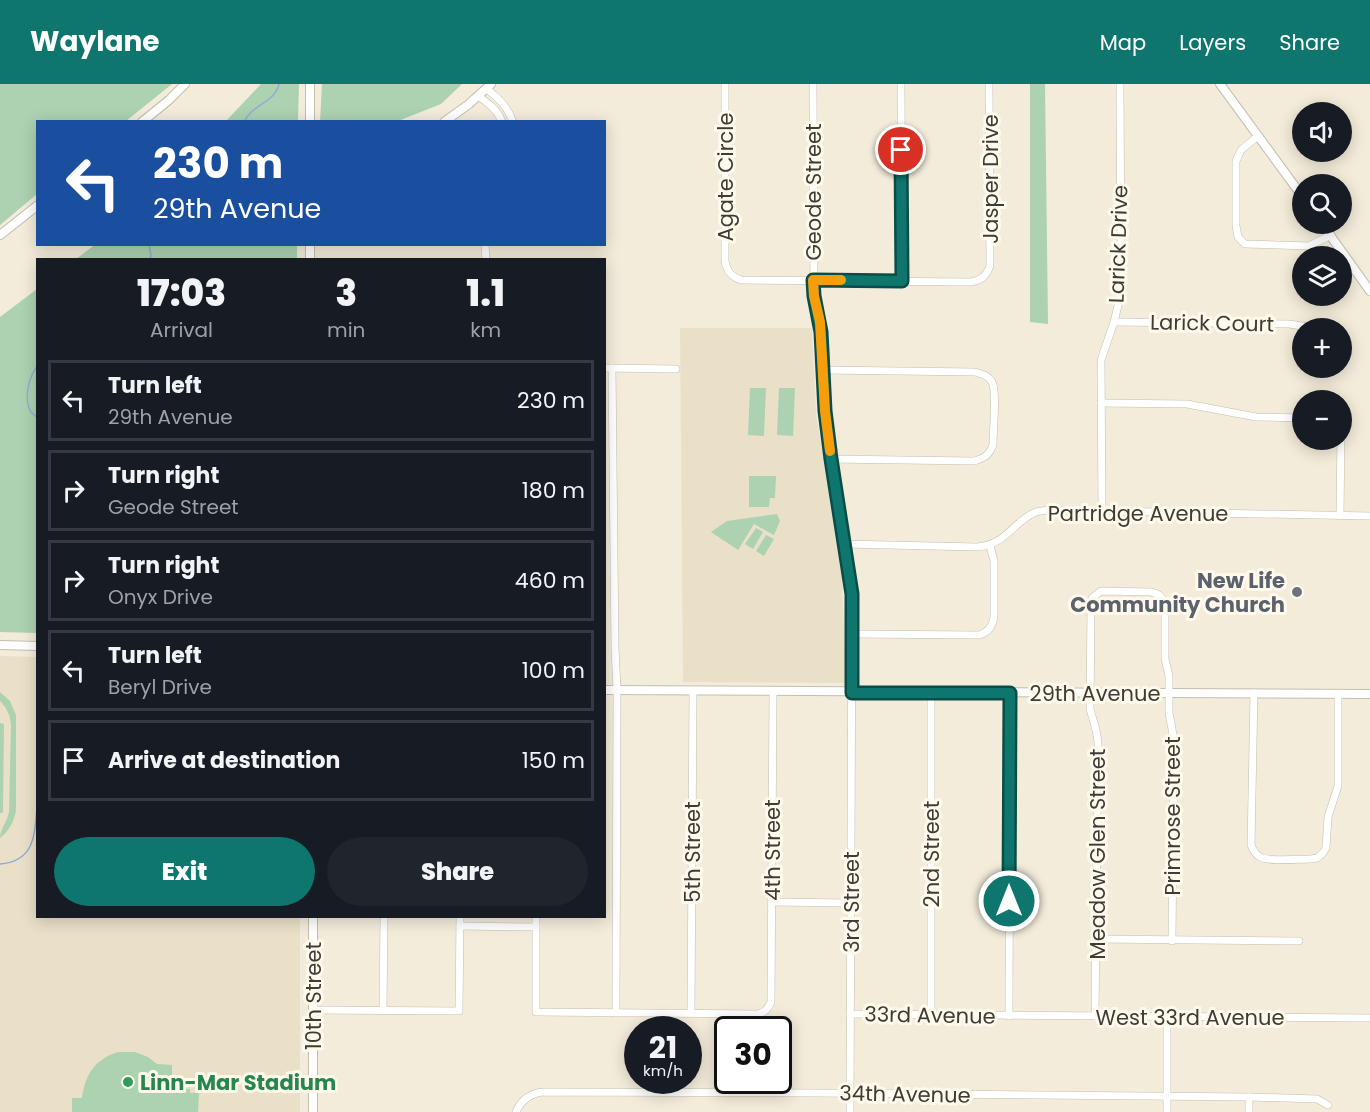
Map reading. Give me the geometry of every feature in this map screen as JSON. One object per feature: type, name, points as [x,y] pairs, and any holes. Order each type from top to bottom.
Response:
[{"type":"street","points":[[144,120],[185,84]]},
{"type":"street","points":[[310,84],[310,120]]},
{"type":"street","name":"Agate Circle","points":[[725,84],[725,261],[727,269],[733,277],[741,280],[813,280]]},
{"type":"street","name":"Geode Street","points":[[813,84],[814,296],[820,322],[825,411],[831,459],[852,594],[852,693]]},
{"type":"street","points":[[813,280],[902,281],[901,84]]},
{"type":"street","name":"Jasper Drive","points":[[902,281],[971,282],[980,280],[987,274],[990,266],[989,84]]},
{"type":"street","name":"Larick Drive","points":[[1102,510],[1101,360],[1114,322],[1120,297],[1121,280],[1120,84]]},
{"type":"street","points":[[1220,84],[1292,182]]},
{"type":"street","points":[[447,120],[489,86],[510,112],[512,120]]},
{"type":"street","points":[[478,96],[492,106],[502,120]]},
{"type":"street","points":[[1258,136],[1246,144],[1236,161],[1238,237],[1245,244],[1310,246],[1331,235],[1370,291]]},
{"type":"street","points":[[0,235],[36,207]]},
{"type":"street","name":"Larick Court","points":[[1114,322],[1292,324]]},
{"type":"street","points":[[616,1013],[617,690],[608,368],[676,369]]},
{"type":"street","points":[[823,370],[975,372],[986,375],[992,382],[994,391],[993,445],[990,453],[983,458],[974,460],[831,459]]},
{"type":"street","points":[[1101,403],[1187,404],[1256,417],[1292,418]]},
{"type":"street","points":[[1340,516],[1341,450]]},
{"type":"street","name":"Partridge Avenue","points":[[990,546],[1006,536],[1026,518],[1037,512],[1051,510],[1370,516]]},
{"type":"street","points":[[845,544],[990,546],[994,561],[994,617],[992,626],[987,632],[980,635],[852,634]]},
{"type":"street","name":"Meadow Glen Street","points":[[1095,1016],[1098,742],[1090,709],[1091,605],[1092,598],[1101,591],[1151,592],[1163,598],[1165,604],[1165,659],[1169,676],[1169,693]]},
{"type":"street","points":[[0,645],[36,646]]},
{"type":"street","name":"29th Avenue","points":[[606,690],[1370,694]]},
{"type":"street","name":"5th Street","points":[[691,1013],[693,691]]},
{"type":"street","name":"4th Street","points":[[691,1013],[758,1014],[769,1008],[771,1002],[773,692]]},
{"type":"street","name":"3rd Street","points":[[849,1112],[852,693]]},
{"type":"street","name":"2nd Street","points":[[931,1015],[932,693]]},
{"type":"street","points":[[1009,1016],[1010,693]]},
{"type":"street","name":"Primrose Street","points":[[1169,693],[1169,713],[1174,740],[1172,940]]},
{"type":"street","points":[[1254,693],[1251,845],[1256,854],[1269,859],[1317,858],[1326,848],[1328,817],[1338,786],[1338,694]]},
{"type":"street","points":[[772,902],[851,903]]},
{"type":"street","name":"10th Street","points":[[313,918],[313,1112]]},
{"type":"street","points":[[383,1011],[384,918]]},
{"type":"street","points":[[313,1010],[459,1011],[460,918]]},
{"type":"street","points":[[536,918],[536,1012],[691,1013]]},
{"type":"street","points":[[460,926],[536,927]]},
{"type":"street","points":[[1096,939],[1299,941]]},
{"type":"street","name":"33rd Avenue","points":[[850,1014],[1009,1016]]},
{"type":"street","name":"West 33rd Avenue","points":[[1009,1016],[1370,1018]]},
{"type":"street","points":[[1167,1017],[1167,1112]]},
{"type":"street","name":"34th Avenue","points":[[516,1112],[527,1096],[542,1092],[1317,1098],[1328,1105]]},
{"type":"street","points":[[1249,1097],[1249,1112]]},
{"type":"shaded area","points":[[680,328],[812,328],[816,413],[842,578],[846,683],[683,682]]},
{"type":"shaded area","points":[[0,656],[36,657],[36,918],[300,918],[300,1112],[0,1112]]},
{"type":"green space","points":[[0,84],[172,84],[127,120],[36,120],[36,195],[0,225]]},
{"type":"green space","points":[[261,84],[299,84],[298,120],[227,120]]},
{"type":"green space","points":[[322,84],[462,84],[441,104],[401,120],[320,120]]},
{"type":"green space","points":[[1030,84],[1045,84],[1048,324],[1030,322]]},
{"type":"green space","points":[[93,246],[297,246],[297,258],[77,258]]},
{"type":"green space","points":[[36,290],[36,633],[0,632],[0,317]]},
{"type":"green space","points":[[750,388],[766,388],[764,436],[748,435]]},
{"type":"green space","points":[[779,388],[795,388],[793,436],[777,435]]},
{"type":"green space","points":[[749,476],[776,476],[775,498],[770,498],[769,507],[749,507]]},
{"type":"green space","points":[[777,514],[780,521],[774,535],[754,524],[738,550],[711,532],[727,521]]},
{"type":"green space","points":[[756,528],[763,532],[753,549],[745,544]]},
{"type":"green space","points":[[766,535],[774,539],[764,556],[756,551]]},
{"type":"green space","points":[[0,692],[10,701],[16,715],[16,811],[11,826],[0,838],[9,812],[11,725],[8,712],[0,701]]},
{"type":"green space","points":[[0,723],[4,724],[3,813],[0,813]]},
{"type":"green space","name":"Linn-Mar Stadium","points":[[118,1052],[135,1052],[148,1057],[157,1064],[172,1065],[172,1088],[190,1089],[190,1093],[199,1093],[198,1112],[72,1112],[72,1098],[82,1098],[92,1069],[103,1059]]},
{"type":"waterway","points":[[245,120],[273,96],[279,84]]},
{"type":"waterway","points":[[149,246],[150,258]]},
{"type":"waterway","points":[[36,368],[27,394],[31,412],[36,416]]},
{"type":"waterway","points":[[0,864],[13,862],[28,850],[35,831],[36,820]]},
{"type":"slow traffic","points":[[830,451],[825,411],[820,322],[813,280],[841,280]]},
{"type":"place","name":"New Life Community Church","points":[[1297,592]]},
{"type":"place","name":"Linn-Mar Stadium","points":[[128,1082]]},
{"type":"route","points":[[901,150],[902,281],[813,280],[821,332],[825,411],[852,594],[852,693],[1010,693],[1009,901]]}]
